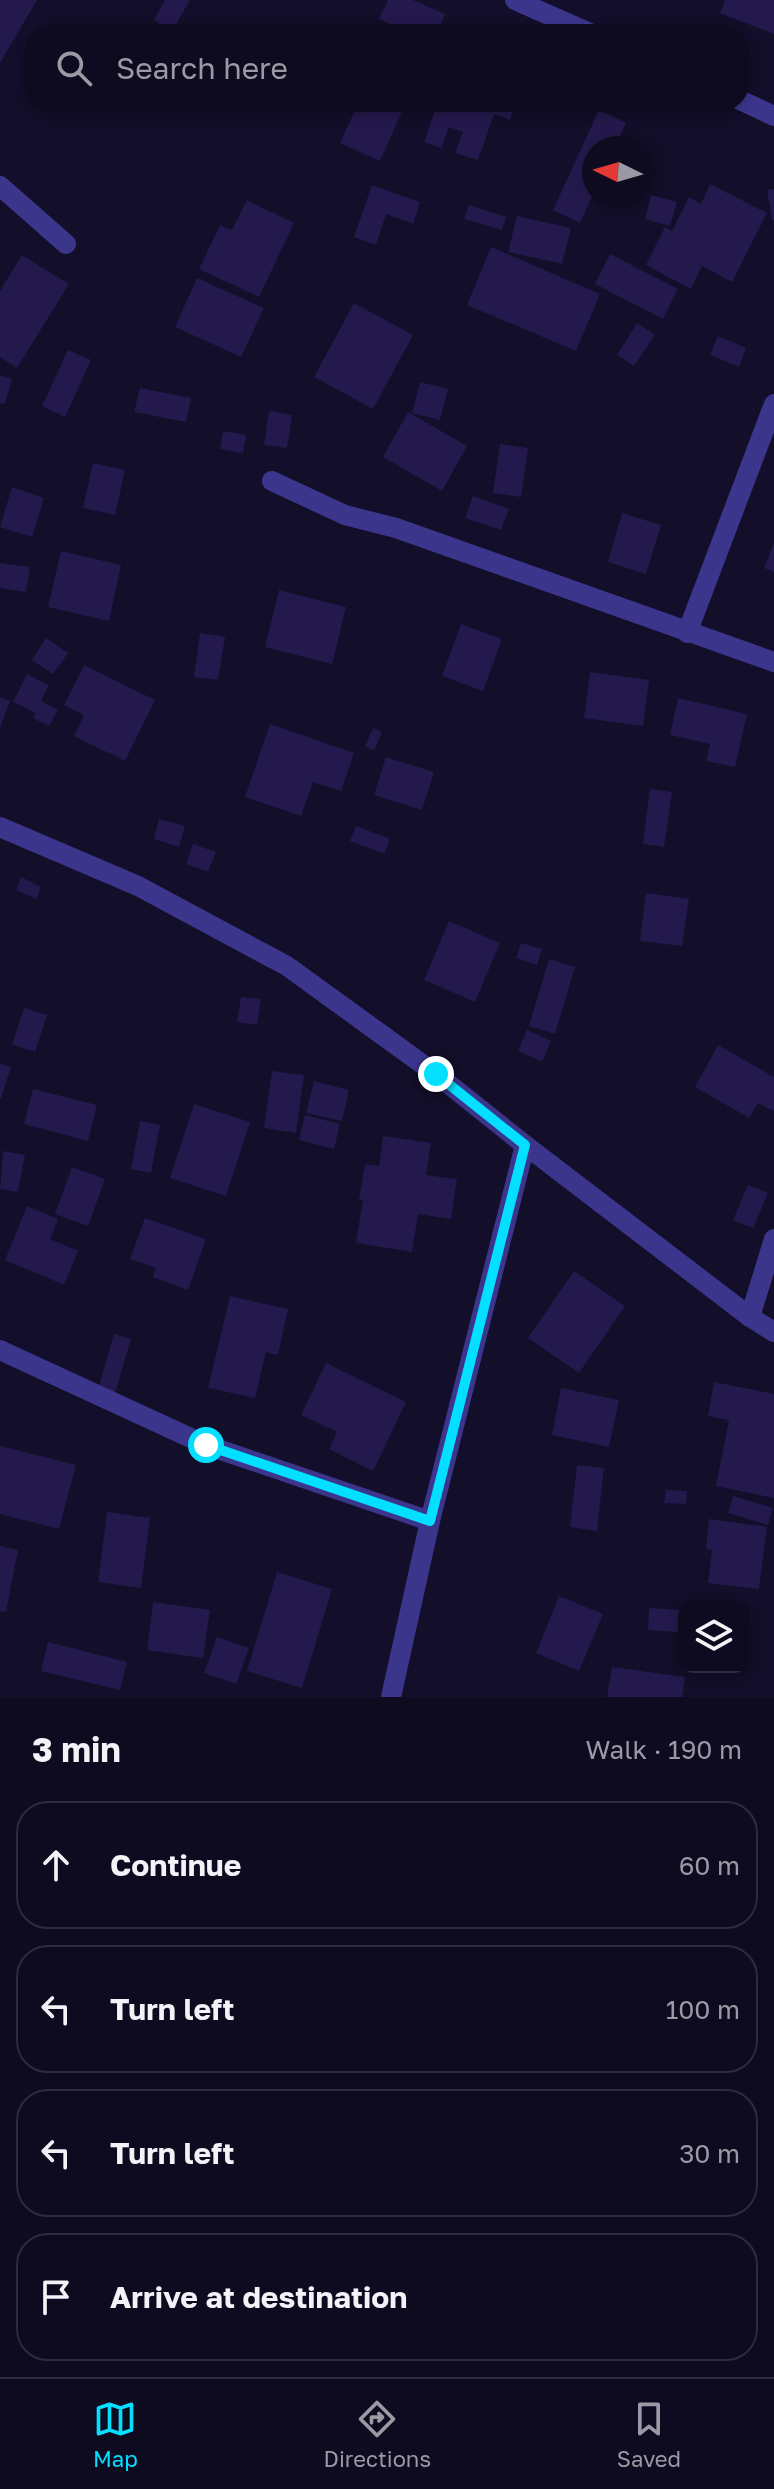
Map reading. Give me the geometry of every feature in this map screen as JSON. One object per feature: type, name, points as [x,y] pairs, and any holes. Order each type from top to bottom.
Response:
[{"type":"street","points":[[515,0],[569,24]]},
{"type":"street","points":[[750,105],[774,116]]},
{"type":"street","points":[[0,186],[66,244]]},
{"type":"street","points":[[687,633],[774,404]]},
{"type":"street","points":[[272,481],[345,515],[396,528],[774,662]]},
{"type":"street","points":[[0,827],[138,886],[287,966],[436,1074],[750,1317],[774,1332]]},
{"type":"street","points":[[391,1697],[430,1521],[525,1145]]},
{"type":"street","points":[[750,1317],[774,1239]]},
{"type":"street","points":[[0,1350],[206,1445],[430,1521]]},
{"type":"building","points":[[0,0],[37,0],[0,63]]},
{"type":"building","points":[[165,0],[190,0],[176,24],[161,24],[154,20]]},
{"type":"building","points":[[388,0],[413,0],[445,14],[440,24],[391,24],[379,19]]},
{"type":"building","points":[[725,0],[774,0],[774,34],[750,24],[720,13]]},
{"type":"building","points":[[354,112],[402,112],[380,161],[340,143]]},
{"type":"building","points":[[434,112],[513,112],[510,120],[494,114],[478,160],[455,153],[463,132],[449,127],[441,148],[424,142]]},
{"type":"building","points":[[598,112],[626,123],[620,136],[587,136]]},
{"type":"building","points":[[582,147],[582,208],[587,208],[580,223],[553,210]]},
{"type":"building","points":[[710,184],[767,213],[732,282],[702,266],[691,289],[646,265],[665,227],[672,231],[689,197],[701,204]]},
{"type":"building","points":[[372,185],[420,202],[413,224],[386,214],[376,245],[354,237]]},
{"type":"building","points":[[774,189],[774,220],[772,220],[767,190]]},
{"type":"building","points":[[654,196],[677,202],[670,226],[645,219],[648,208],[654,208]]},
{"type":"building","points":[[247,200],[294,223],[259,297],[199,269],[220,225],[232,230]]},
{"type":"building","points":[[469,205],[506,217],[502,230],[464,219]]},
{"type":"building","points":[[517,216],[571,228],[562,264],[508,252]]},
{"type":"building","points":[[491,247],[600,294],[576,351],[467,305]]},
{"type":"building","points":[[610,254],[678,289],[663,319],[595,284]]},
{"type":"building","points":[[22,255],[69,284],[17,368],[0,357],[0,291]]},
{"type":"building","points":[[197,278],[264,308],[241,357],[175,327]]},
{"type":"building","points":[[354,303],[413,335],[373,409],[314,377]]},
{"type":"building","points":[[637,323],[655,335],[634,366],[617,355]]},
{"type":"building","points":[[718,336],[746,348],[739,367],[710,355]]},
{"type":"building","points":[[68,350],[91,360],[65,417],[42,406]]},
{"type":"building","points":[[0,375],[12,379],[5,404],[0,403]]},
{"type":"building","points":[[420,382],[448,389],[440,420],[412,413]]},
{"type":"building","points":[[140,388],[191,398],[186,422],[134,412]]},
{"type":"building","points":[[269,411],[292,415],[287,448],[264,445]]},
{"type":"building","points":[[408,412],[467,446],[442,491],[383,457]]},
{"type":"building","points":[[223,431],[246,435],[243,453],[220,449]]},
{"type":"building","points":[[500,444],[528,448],[521,497],[493,493]]},
{"type":"building","points":[[93,463],[125,470],[115,515],[83,508]]},
{"type":"building","points":[[12,487],[44,498],[32,537],[0,527]]},
{"type":"building","points":[[473,496],[509,509],[501,530],[465,518]]},
{"type":"building","points":[[622,513],[661,525],[646,574],[608,562]]},
{"type":"building","points":[[774,543],[774,572],[764,568]]},
{"type":"building","points":[[61,551],[121,565],[109,621],[48,607]]},
{"type":"building","points":[[0,563],[30,567],[26,592],[0,588]]},
{"type":"building","points":[[279,590],[346,607],[332,664],[265,647]]},
{"type":"building","points":[[461,624],[502,639],[483,691],[442,676]]},
{"type":"building","points":[[200,633],[225,637],[218,680],[194,677]]},
{"type":"building","points":[[46,638],[68,653],[53,674],[32,660]]},
{"type":"building","points":[[84,665],[155,700],[125,761],[74,736],[84,715],[64,705]]},
{"type":"building","points":[[590,672],[649,680],[643,726],[584,718]]},
{"type":"building","points":[[27,674],[49,685],[41,701],[58,710],[49,726],[33,718],[36,713],[13,702]]},
{"type":"building","points":[[0,697],[10,701],[0,728]]},
{"type":"building","points":[[678,698],[747,714],[735,767],[706,761],[710,744],[670,735]]},
{"type":"building","points":[[270,724],[354,753],[341,791],[313,782],[301,816],[245,797]]},
{"type":"building","points":[[373,728],[382,732],[374,751],[365,746]]},
{"type":"building","points":[[386,757],[434,772],[422,810],[374,795]]},
{"type":"building","points":[[650,789],[672,792],[664,847],[643,844]]},
{"type":"building","points":[[159,819],[185,826],[179,847],[154,839]]},
{"type":"building","points":[[356,826],[390,839],[384,854],[350,841]]},
{"type":"building","points":[[193,844],[216,852],[208,872],[186,864]]},
{"type":"building","points":[[21,877],[41,887],[36,899],[16,890]]},
{"type":"building","points":[[646,893],[689,899],[682,946],[640,941]]},
{"type":"building","points":[[449,921],[500,943],[475,1002],[424,980]]},
{"type":"building","points":[[521,943],[542,949],[537,965],[516,958]]},
{"type":"building","points":[[549,959],[575,967],[555,1034],[529,1026]]},
{"type":"building","points":[[241,997],[261,999],[257,1025],[237,1022]]},
{"type":"building","points":[[24,1008],[47,1015],[35,1052],[12,1044]]},
{"type":"building","points":[[527,1030],[551,1041],[542,1062],[518,1051]]},
{"type":"building","points":[[718,1045],[774,1077],[774,1111],[758,1103],[749,1118],[695,1087]]},
{"type":"building","points":[[0,1064],[11,1067],[1,1098],[0,1098]]},
{"type":"building","points":[[272,1071],[304,1075],[296,1133],[264,1128]]},
{"type":"building","points":[[314,1081],[349,1090],[342,1121],[306,1113]]},
{"type":"building","points":[[33,1089],[97,1105],[88,1141],[24,1124]]},
{"type":"building","points":[[194,1104],[250,1122],[226,1196],[170,1178]]},
{"type":"building","points":[[305,1115],[340,1124],[334,1149],[299,1140]]},
{"type":"building","points":[[140,1121],[160,1125],[151,1173],[131,1169]]},
{"type":"building","points":[[383,1136],[431,1143],[426,1175],[457,1179],[451,1219],[418,1214],[412,1252],[356,1243],[365,1164],[379,1166]]},
{"type":"building","points":[[3,1151],[25,1155],[18,1192],[0,1189]]},
{"type":"building","points":[[72,1167],[105,1179],[88,1226],[55,1214]]},
{"type":"building","points":[[748,1185],[768,1193],[753,1228],[733,1220]]},
{"type":"building","points":[[27,1206],[58,1219],[50,1239],[78,1251],[64,1285],[5,1260]]},
{"type":"building","points":[[145,1218],[206,1239],[188,1290],[153,1277],[156,1268],[130,1259]]},
{"type":"building","points":[[574,1271],[625,1306],[579,1373],[528,1338]]},
{"type":"building","points":[[230,1296],[288,1309],[278,1355],[266,1352],[255,1398],[208,1388]]},
{"type":"building","points":[[114,1334],[131,1339],[115,1393],[98,1389]]},
{"type":"building","points":[[326,1363],[406,1402],[373,1471],[329,1449],[337,1432],[301,1415]]},
{"type":"building","points":[[714,1382],[774,1394],[774,1498],[716,1486],[729,1420],[708,1416]]},
{"type":"building","points":[[561,1388],[619,1400],[609,1447],[552,1435]]},
{"type":"building","points":[[0,1446],[76,1465],[59,1529],[0,1514]]},
{"type":"building","points":[[577,1465],[604,1468],[597,1531],[570,1527]]},
{"type":"building","points":[[666,1490],[687,1491],[686,1504],[664,1503]]},
{"type":"building","points":[[733,1496],[773,1508],[768,1525],[728,1513]]},
{"type":"building","points":[[107,1512],[150,1518],[141,1588],[98,1582]]},
{"type":"building","points":[[709,1519],[767,1527],[759,1589],[708,1583],[712,1550],[706,1549]]},
{"type":"building","points":[[0,1546],[18,1550],[6,1612],[0,1611]]},
{"type":"building","points":[[277,1572],[332,1589],[302,1688],[247,1671]]},
{"type":"building","points":[[559,1596],[603,1614],[579,1671],[536,1653]]},
{"type":"building","points":[[153,1602],[210,1610],[203,1658],[147,1650]]},
{"type":"building","points":[[649,1608],[678,1610],[678,1632],[648,1630]]},
{"type":"building","points":[[217,1637],[249,1648],[236,1684],[204,1673]]},
{"type":"building","points":[[48,1642],[127,1662],[120,1690],[41,1671]]},
{"type":"building","points":[[612,1667],[685,1677],[682,1697],[607,1697]]},
{"type":"route","points":[[206,1445],[430,1521],[525,1145],[436,1074]]}]
